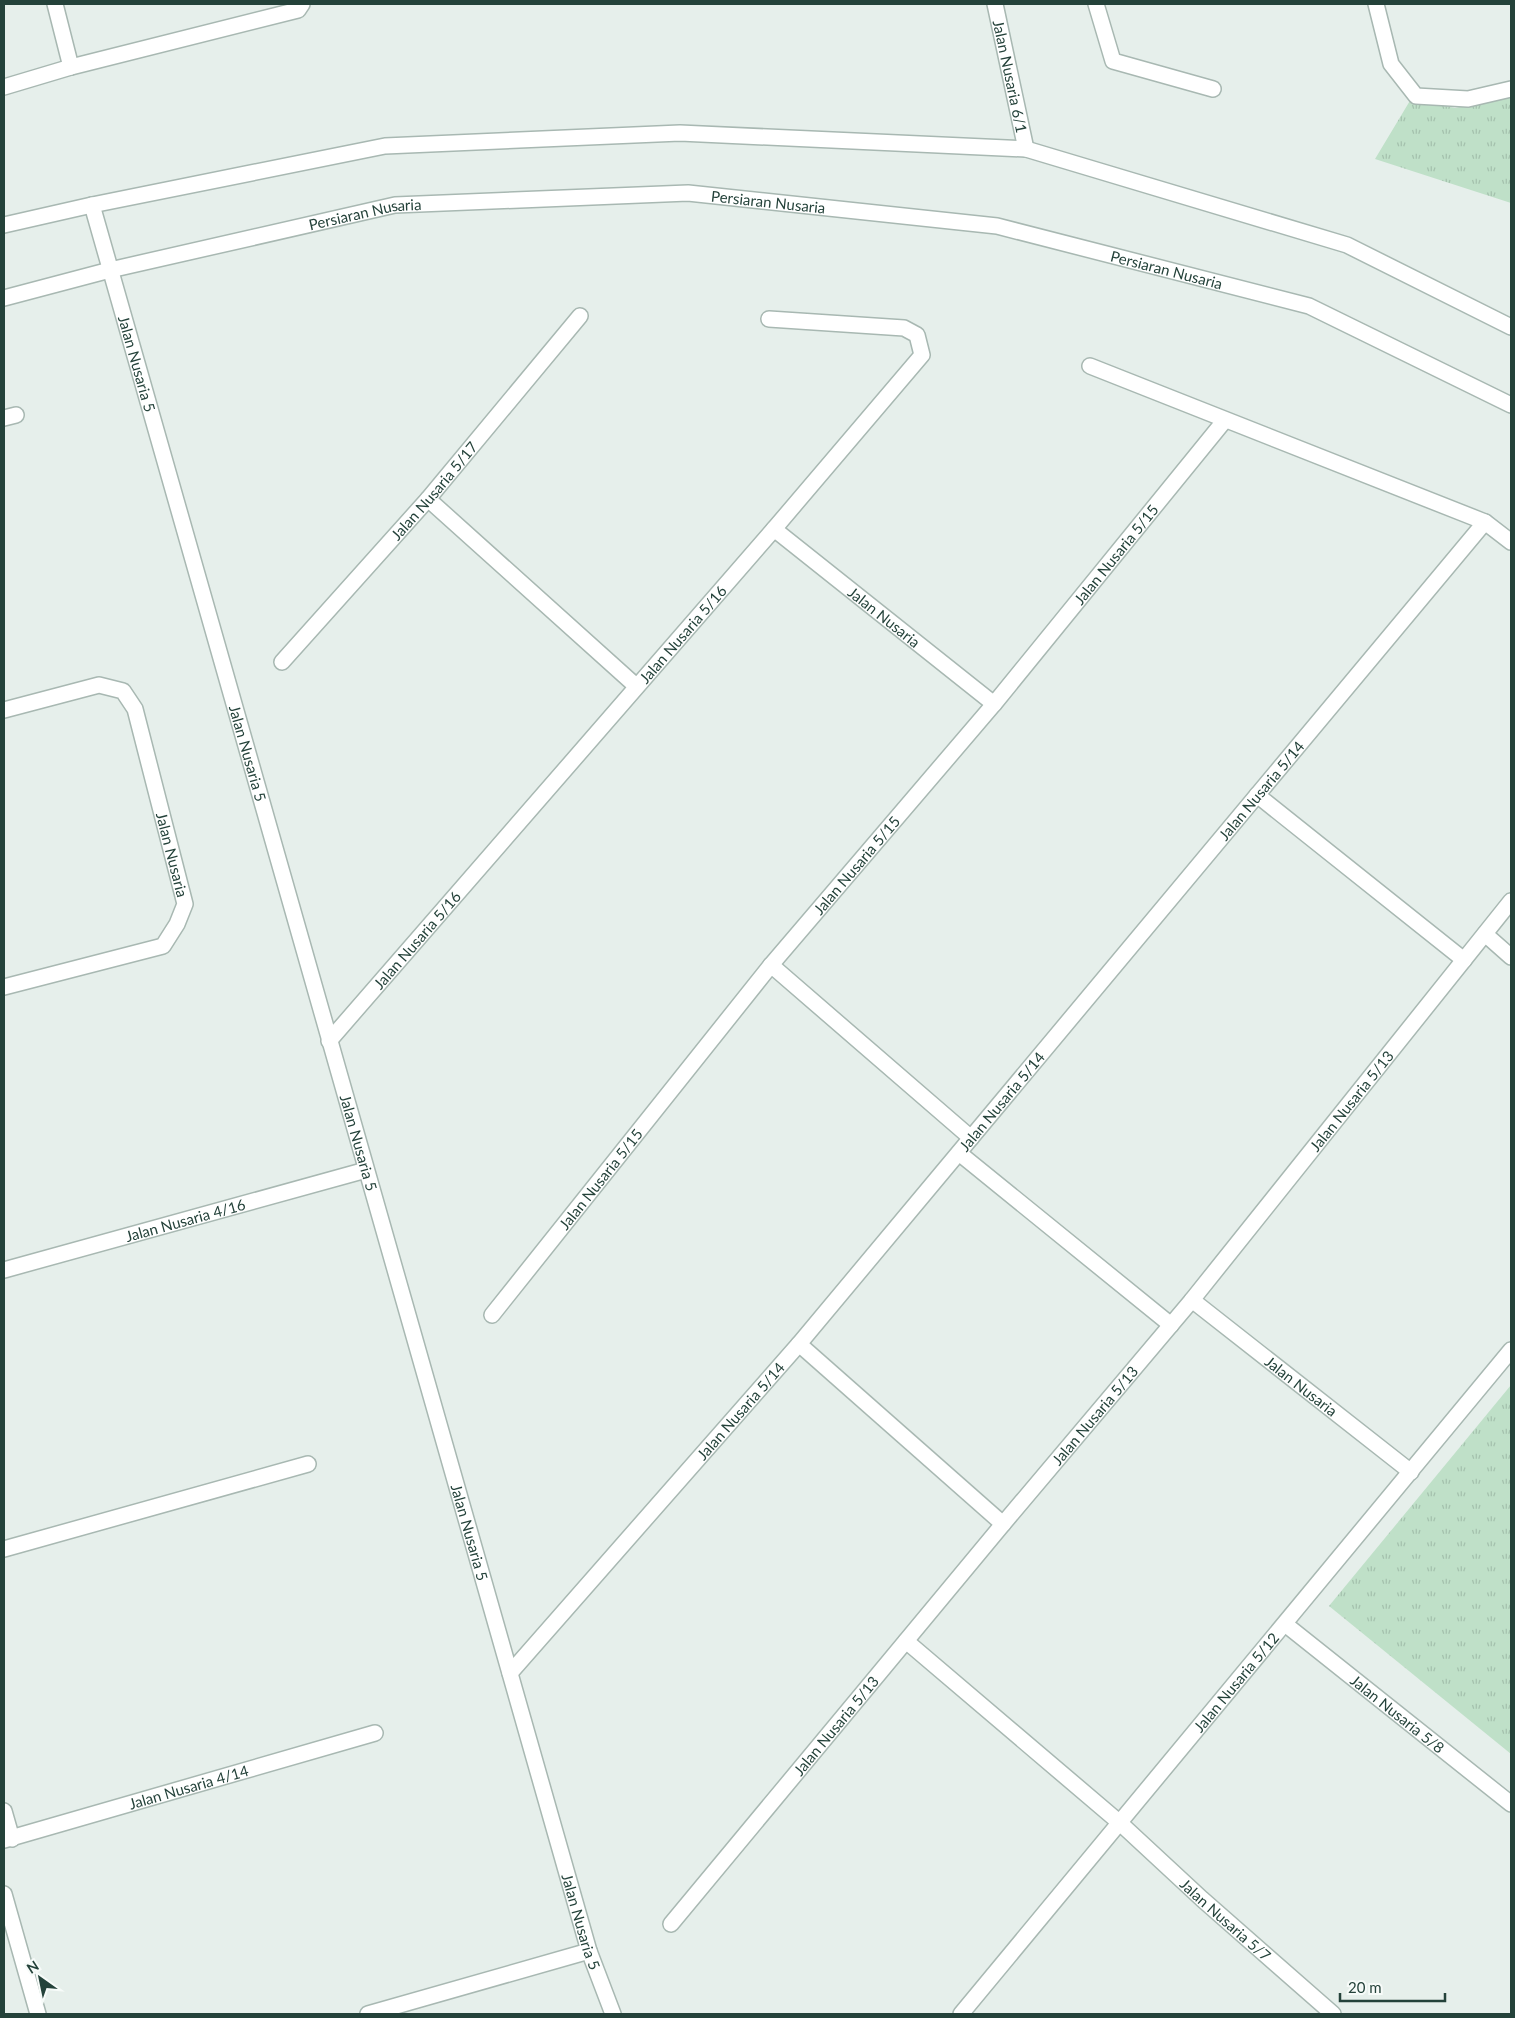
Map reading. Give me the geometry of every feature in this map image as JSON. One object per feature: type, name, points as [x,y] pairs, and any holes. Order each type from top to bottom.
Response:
[{"type":"street","points":[[55,4],[71,67]]},
{"type":"street","name":"Jalan Nusaria 6/1","points":[[995,4],[1026,150]]},
{"type":"street","points":[[1096,4],[1113,61],[1213,89]]},
{"type":"street","points":[[1376,4],[1391,64],[1416,96],[1468,99],[1511,89]]},
{"type":"street","points":[[4,87],[71,67],[300,7]]},
{"type":"street","points":[[4,225],[92,205],[384,146],[680,133],[1026,150],[1347,245],[1511,328]]},
{"type":"street","name":"Persiaran Nusaria","points":[[4,298],[110,270],[396,205],[688,193],[997,226],[1309,306],[1511,405]]},
{"type":"street","points":[[92,205],[110,270]]},
{"type":"street","name":"Jalan Nusaria 5","points":[[110,270],[589,1951],[613,2014]]},
{"type":"street","name":"Jalan Nusaria 5/17","points":[[282,662],[428,499],[580,316]]},
{"type":"street","name":"Jalan Nusaria 5/16","points":[[329,1040],[774,529],[922,355],[917,335],[904,328],[769,319]]},
{"type":"street","points":[[1090,366],[1485,522],[1511,542]]},
{"type":"street","name":"Jalan Nusaria 5/15","points":[[492,1316],[771,965],[994,704],[1225,420]]},
{"type":"street","points":[[428,499],[636,686]]},
{"type":"street","name":"Jalan Nusaria 5/14","points":[[510,1673],[799,1344],[1485,522]]},
{"type":"street","name":"Jalan Nusaria","points":[[774,529],[994,704]]},
{"type":"street","name":"Jalan Nusaria","points":[[4,710],[99,686],[124,690],[135,709],[185,904],[177,924],[163,946],[4,987]]},
{"type":"street","points":[[1257,795],[1464,960]]},
{"type":"street","name":"Jalan Nusaria 5/13","points":[[671,1924],[1003,1524],[1192,1300],[1511,901]]},
{"type":"street","points":[[1485,934],[1511,957]]},
{"type":"street","points":[[771,965],[971,1138]]},
{"type":"street","points":[[959,1152],[1171,1325]]},
{"type":"street","name":"Jalan Nusaria 4/16","points":[[4,1270],[366,1170]]},
{"type":"street","name":"Jalan Nusaria","points":[[1192,1300],[1411,1472]]},
{"type":"street","points":[[799,1344],[1003,1524]]},
{"type":"street","name":"Jalan Nusaria 5/12","points":[[961,2014],[1511,1350]]},
{"type":"street","points":[[4,1549],[308,1464]]},
{"type":"street","name":"Jalan Nusaria 5/8","points":[[1285,1624],[1511,1804]]},
{"type":"street","name":"Jalan Nusaria 5/7","points":[[906,1641],[1120,1823],[1325,2012]]},
{"type":"street","name":"Jalan Nusaria 4/14","points":[[8,1840],[375,1733]]},
{"type":"street","points":[[4,1812],[8,1840]]},
{"type":"street","points":[[4,1894],[38,2014]]},
{"type":"street","points":[[368,2014],[589,1951]]},
{"type":"green space","points":[[1511,96],[1511,203],[1375,159],[1411,99],[1455,108]]},
{"type":"green space","points":[[1511,1385],[1511,1754],[1329,1606]]}]
